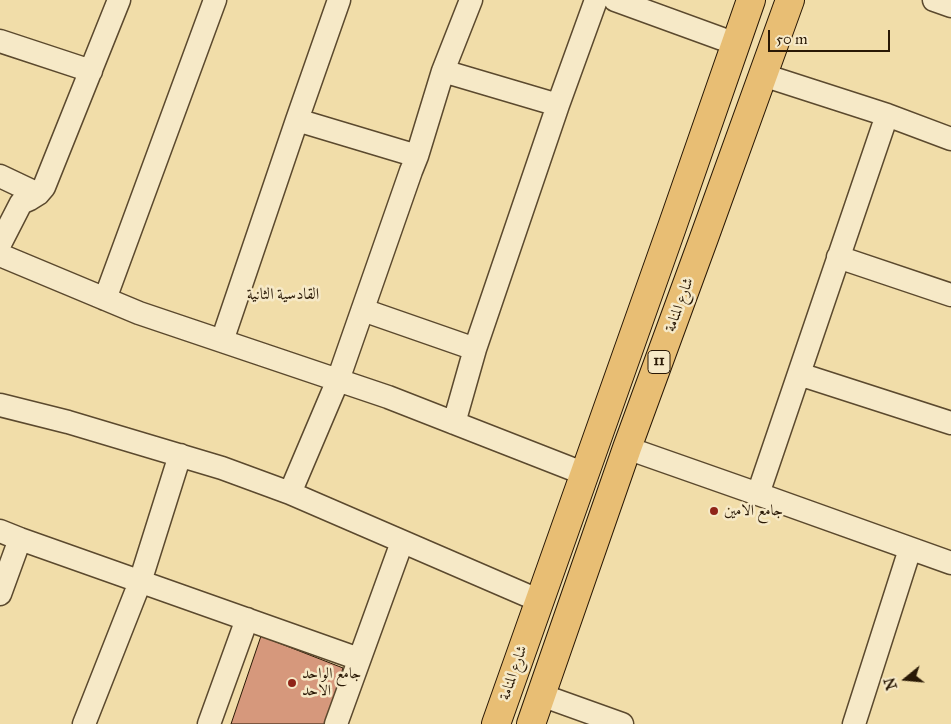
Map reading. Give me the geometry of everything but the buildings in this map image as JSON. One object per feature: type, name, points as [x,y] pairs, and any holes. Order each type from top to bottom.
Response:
[{"type":"highway","name":"شارع المنامة","points":[[496,724],[751,0]]},
{"type":"highway","name":"شارع المنامة","points":[[531,724],[627,448],[790,0]]},
{"type":"highway","points":[[672,228],[704,238]]},
{"type":"street","points":[[0,244],[21,202],[38,194],[48,178],[119,0]]},
{"type":"street","points":[[105,299],[215,0]]},
{"type":"street","points":[[222,341],[339,0]]},
{"type":"street","points":[[290,493],[338,380],[417,156],[443,71],[471,0]]},
{"type":"street","points":[[454,423],[476,349],[558,105],[596,0]]},
{"type":"street","points":[[615,0],[736,44]]},
{"type":"street","points":[[934,0],[951,6]]},
{"type":"street","points":[[0,40],[91,71]]},
{"type":"street","points":[[443,71],[558,105]]},
{"type":"street","points":[[763,75],[951,138]]},
{"type":"street","points":[[758,494],[887,115]]},
{"type":"street","points":[[297,120],[417,156]]},
{"type":"street","points":[[0,176],[38,194]]},
{"type":"street","points":[[0,255],[139,313],[388,397],[584,474]]},
{"type":"street","points":[[838,257],[951,295]]},
{"type":"street","points":[[363,310],[476,349]]},
{"type":"street","points":[[799,374],[951,423]]},
{"type":"street","points":[[0,404],[68,422],[222,468],[290,493],[540,601]]},
{"type":"street","points":[[627,448],[951,563]]},
{"type":"street","points":[[84,724],[140,582],[180,455]]},
{"type":"street","points":[[0,594],[10,535],[359,659]]},
{"type":"street","points":[[336,724],[402,542]]},
{"type":"street","points":[[854,724],[910,549]]},
{"type":"street","points":[[209,724],[247,619]]},
{"type":"street","points":[[542,694],[622,724]]},
{"type":"place","name":"جامع الامين","points":[[714,511]]},
{"type":"place","name":"جامع الواحد الاحد","points":[[292,683]]},
{"type":"district","name":"القادسية الثانية","points":[[283,295]]}]
